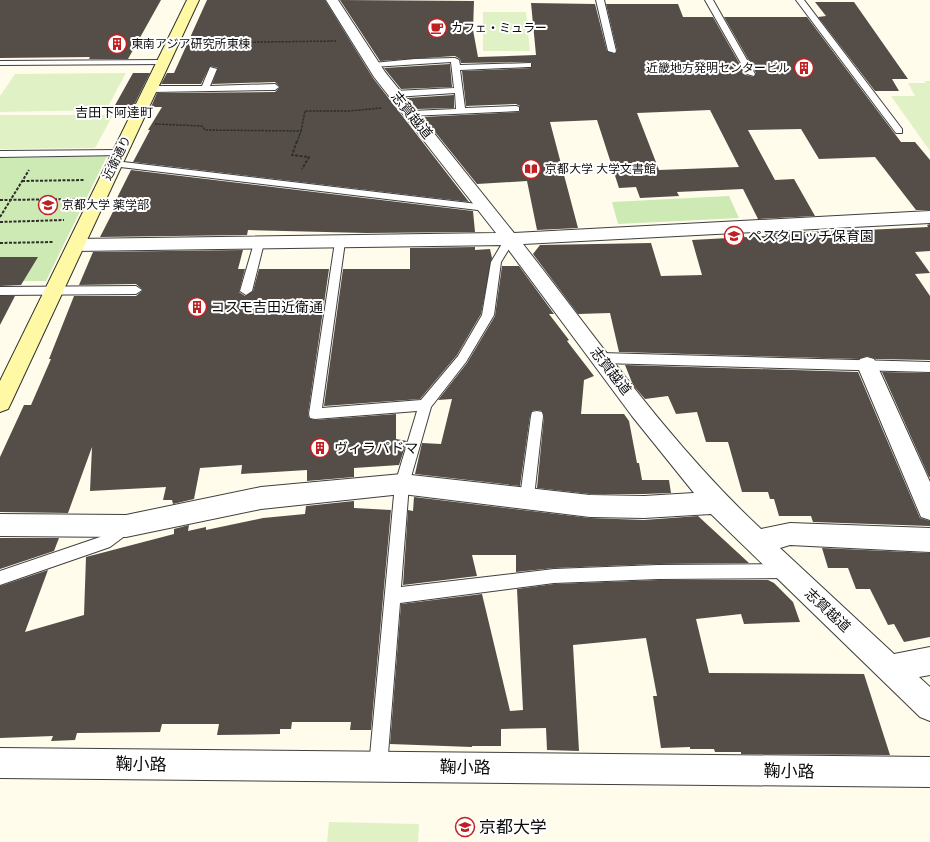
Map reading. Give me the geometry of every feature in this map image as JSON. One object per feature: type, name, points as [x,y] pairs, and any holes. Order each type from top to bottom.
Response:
[{"type":"street","name":"近衛通り","points":[[0,404],[193,0]]},
{"type":"street","name":"志賀越道","points":[[332,0],[373,65],[486,208],[600,358],[716,503],[930,707]]},
{"type":"street","points":[[76,245],[510,239],[930,217]]},
{"type":"street","points":[[868,365],[930,509]]},
{"type":"street","points":[[0,525],[126,526],[261,498],[402,484],[590,506],[644,507],[716,503]]},
{"type":"street","points":[[756,542],[790,534],[930,540]]},
{"type":"street","points":[[890,669],[930,661]]},
{"type":"street","name":"鞠小路","points":[[0,763],[930,772]]},
{"type":"lane","points":[[600,0],[612,51]]},
{"type":"lane","points":[[710,0],[751,74]]},
{"type":"lane","points":[[800,0],[899,131]]},
{"type":"lane","points":[[373,65],[415,61],[455,60],[461,111]]},
{"type":"lane","points":[[0,63],[164,62]]},
{"type":"lane","points":[[456,68],[528,66]]},
{"type":"lane","points":[[205,88],[213,69]]},
{"type":"lane","points":[[151,89],[275,87]]},
{"type":"lane","points":[[404,105],[458,90]]},
{"type":"lane","points":[[404,105],[461,111],[516,109]]},
{"type":"lane","points":[[0,154],[38,154],[118,159],[293,186],[486,208]]},
{"type":"lane","points":[[378,767],[402,484],[425,405],[462,359],[488,315],[496,262],[510,239]]},
{"type":"lane","points":[[340,242],[315,414],[425,405]]},
{"type":"lane","points":[[246,291],[259,243]]},
{"type":"lane","points":[[0,291],[136,290]]},
{"type":"lane","points":[[600,358],[699,360],[739,364],[930,367]]},
{"type":"lane","points":[[527,498],[537,416]]},
{"type":"lane","points":[[0,578],[105,542],[126,526]]},
{"type":"lane","points":[[393,596],[554,576],[658,572],[786,571]]},
{"type":"path","points":[[173,42],[321,42],[356,38]]},
{"type":"path","points":[[293,186],[309,156],[292,156],[301,131],[305,111],[349,111],[404,105]]},
{"type":"path","points":[[134,124],[202,126],[205,130],[301,131]]},
{"type":"path","points":[[0,217],[38,154]]},
{"type":"path","points":[[82,186],[88,174]]},
{"type":"path","points":[[22,181],[85,180]]},
{"type":"path","points":[[72,204],[78,193]]},
{"type":"path","points":[[0,200],[75,199]]},
{"type":"path","points":[[62,226],[67,215]]},
{"type":"path","points":[[0,222],[64,220]]},
{"type":"path","points":[[50,248],[56,237]]},
{"type":"path","points":[[0,243],[53,242]]},
{"type":"green space","points":[[483,12],[526,12],[530,51],[483,51]]},
{"type":"green space","points":[[126,73],[106,110],[0,112],[0,96],[15,74]]},
{"type":"green space","points":[[924,81],[930,81],[930,151],[891,96],[915,96],[908,83],[926,83]]},
{"type":"green space","points":[[0,115],[113,115],[95,148],[0,149]]},
{"type":"green space","points":[[107,156],[46,281],[0,281],[0,158]]},
{"type":"green space","points":[[729,196],[739,218],[618,224],[612,202]]},
{"type":"green space","points":[[329,822],[419,824],[418,842],[327,842]]},
{"type":"building","points":[[0,0],[161,0],[128,59],[89,59],[90,57],[0,58]]},
{"type":"building","points":[[207,0],[325,0],[373,78],[469,202],[133,162],[150,130],[148,130],[162,107],[151,107],[157,93],[275,92],[280,87],[275,82],[212,84],[218,68],[210,66],[201,84],[161,84],[167,73],[174,73]]},
{"type":"building","points":[[340,0],[474,1],[473,30],[478,57],[536,55],[531,3],[595,4],[607,51],[615,54],[617,51],[606,4],[678,4],[683,17],[713,17],[746,75],[754,77],[756,73],[724,17],[807,17],[901,142],[915,142],[930,160],[930,210],[916,210],[875,157],[819,159],[801,129],[748,130],[775,180],[794,179],[815,216],[758,219],[743,189],[677,192],[679,196],[640,198],[636,187],[619,188],[597,120],[550,122],[578,228],[537,230],[527,181],[477,184],[423,117],[520,112],[520,106],[516,104],[466,106],[462,71],[531,68],[532,62],[461,63],[460,59],[455,56],[380,61]],"holes":[[[710,110],[739,167],[659,170],[637,113]]]},
{"type":"building","points":[[815,2],[854,2],[908,79],[892,79],[899,91],[875,91],[818,17],[826,16]]},
{"type":"building","points":[[450,64],[452,87],[401,89],[384,68]]},
{"type":"building","points":[[133,73],[150,73],[133,107],[114,107]]},
{"type":"building","points":[[454,95],[454,108],[417,109],[407,98]]},
{"type":"building","points":[[131,170],[473,211],[475,232],[366,233],[248,230],[247,235],[100,237],[118,202],[115,202]]},
{"type":"building","points":[[930,224],[930,251],[915,252],[930,273],[915,274],[930,296],[930,360],[876,359],[867,356],[859,359],[619,352],[610,313],[578,314],[533,254],[540,245],[651,243],[661,276],[702,275],[692,240],[766,236],[765,233],[928,227],[927,225]]},
{"type":"building","points":[[475,247],[475,250],[490,249],[492,258],[481,314],[457,355],[420,399],[324,406],[343,269],[410,269],[410,248]]},
{"type":"building","points":[[243,250],[238,269],[245,269],[239,292],[245,296],[253,291],[259,269],[329,269],[308,414],[309,418],[315,420],[396,414],[396,439],[407,441],[399,465],[354,468],[354,477],[307,481],[307,470],[241,474],[242,465],[200,468],[194,499],[173,504],[172,500],[163,500],[166,487],[90,491],[92,447],[68,513],[0,512],[0,457],[24,405],[31,405],[51,359],[49,359],[74,296],[136,296],[143,290],[136,284],[79,285],[93,252]]},
{"type":"building","points":[[0,257],[38,257],[21,285],[0,286]]},
{"type":"building","points":[[502,266],[519,266],[554,314],[549,314],[569,340],[567,341],[594,376],[584,380],[581,414],[624,414],[629,421],[637,463],[639,463],[642,480],[669,480],[671,493],[590,494],[537,488],[544,416],[542,411],[537,410],[532,411],[530,416],[520,486],[415,474],[422,443],[441,444],[452,399],[438,400],[467,363],[495,316]]},
{"type":"building","points":[[0,296],[15,296],[0,325]]},
{"type":"building","points":[[625,365],[858,372],[920,518],[930,521],[930,526],[813,522],[811,516],[779,516],[774,499],[770,499],[768,492],[742,492],[728,442],[706,442],[697,412],[676,414],[668,396],[645,399],[633,385]]},
{"type":"building","points":[[882,372],[930,373],[930,477],[929,477]]},
{"type":"building","points":[[414,497],[590,518],[644,520],[698,516],[749,563],[658,564],[554,568],[516,572],[516,555],[472,555],[477,576],[403,585],[408,510],[413,511]]},
{"type":"building","points":[[354,501],[354,508],[391,510],[371,730],[350,730],[351,722],[292,722],[291,729],[280,729],[280,734],[217,735],[219,724],[162,724],[160,732],[77,733],[75,740],[51,741],[53,736],[0,738],[0,586],[48,570],[25,632],[84,615],[86,557],[174,534],[174,529],[189,525],[188,531],[206,527],[206,530],[263,518],[305,514],[306,506]]},
{"type":"building","points":[[0,538],[59,538],[54,551],[0,569]]},
{"type":"building","points":[[822,548],[930,553],[930,637],[904,642],[894,624],[888,625],[870,589],[856,589],[848,568],[828,568]]},
{"type":"building","points":[[658,580],[768,580],[774,583],[793,602],[800,622],[744,624],[741,614],[696,619],[709,673],[864,674],[890,755],[741,754],[741,752],[715,752],[714,749],[690,749],[690,747],[661,748],[653,696],[657,696],[646,638],[573,645],[579,751],[547,750],[546,728],[501,729],[501,746],[472,747],[390,744],[401,604],[482,594],[510,711],[523,710],[517,589],[554,584]]},
{"type":"place","name":"カフェ・ミュラー","points":[[437,28]]},
{"type":"place","name":"東南アジア研究所東棟","points":[[117,44]]},
{"type":"place","name":"近畿地方発明センタービル","points":[[804,68]]},
{"type":"place","name":"京都大学 大学文書館","points":[[531,169]]},
{"type":"place","name":"京都大学 薬学部","points":[[48,205]]},
{"type":"place","name":"ペスタロッチ保育園","points":[[734,236]]},
{"type":"place","name":"コスモ吉田近衛通","points":[[197,307]]},
{"type":"place","name":"ヴィラパドマ","points":[[320,448]]},
{"type":"place","name":"京都大学","points":[[465,827]]},
{"type":"district","name":"吉田下阿達町","points":[[114,112]]}]
